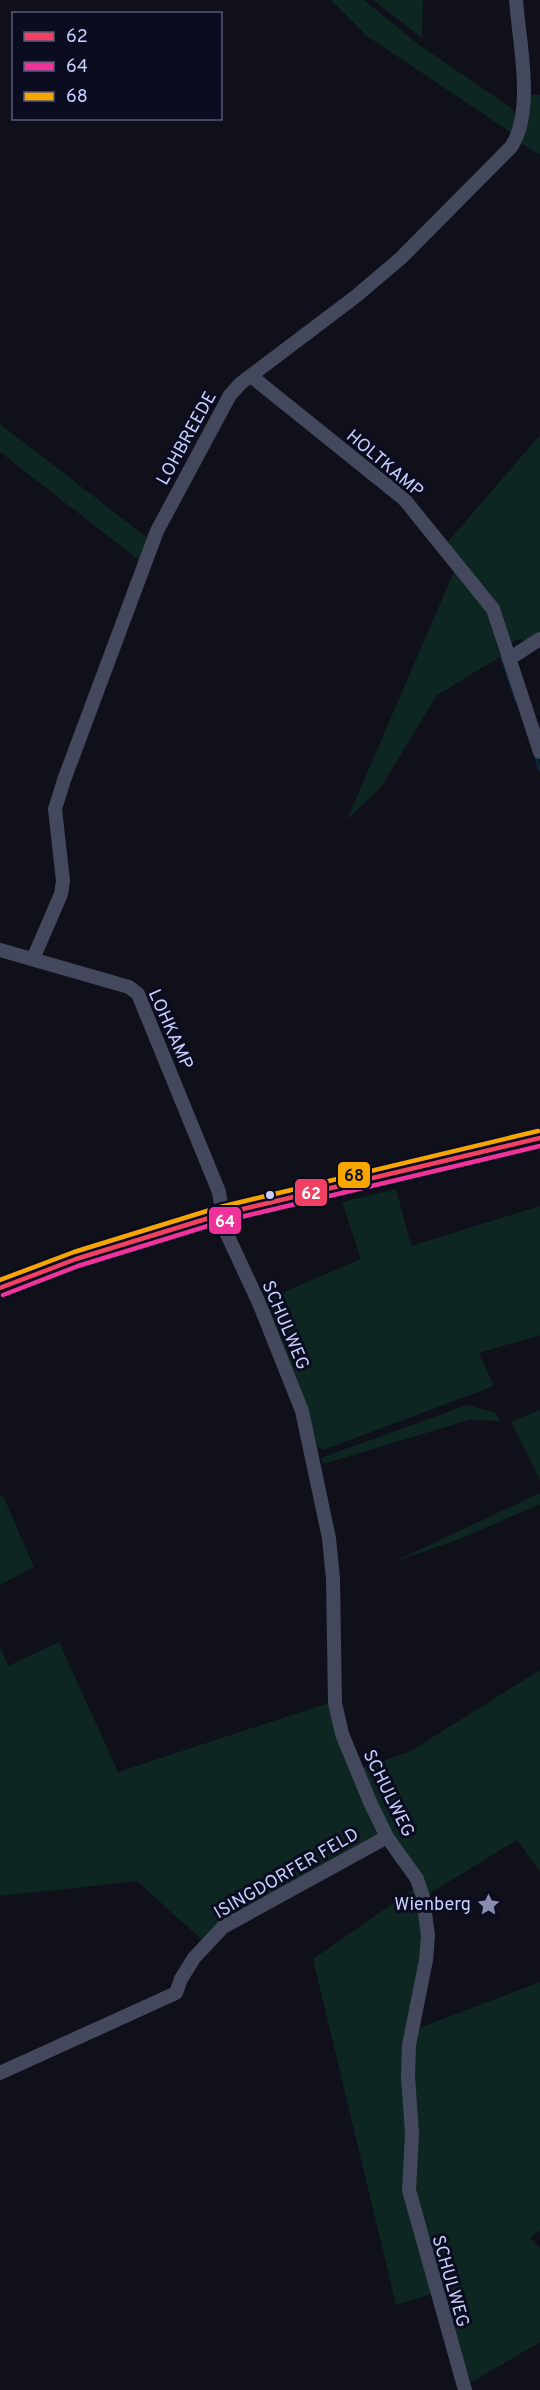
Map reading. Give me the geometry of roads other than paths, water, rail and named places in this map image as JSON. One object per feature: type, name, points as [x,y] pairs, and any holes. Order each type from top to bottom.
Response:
[{"type":"main road","points":[[0,1288],[76,1259],[222,1214],[540,1138]]},
{"type":"street","name":"LOHBREEDE","points":[[33,959],[61,894],[63,881],[55,809],[157,531],[230,395],[401,258],[511,147],[518,136],[524,108],[516,0]]},
{"type":"street","name":"HOLTKAMP","points":[[251,376],[404,499],[493,609],[540,752]]},
{"type":"street","points":[[509,659],[540,639]]},
{"type":"street","name":"LOHKAMP","points":[[0,950],[129,987],[138,994],[219,1192],[222,1214]]},
{"type":"street","name":"SCHULWEG","points":[[222,1214],[225,1230],[259,1303],[302,1412],[329,1538],[333,1579],[335,1703],[342,1734],[387,1837],[417,1879],[423,1897],[428,1936],[426,1960],[409,2045],[408,2076],[412,2134],[409,2190],[465,2390]]},
{"type":"street","name":"ISINGDORFER FELD","points":[[0,2073],[176,1993],[181,1979],[194,1958],[223,1927],[387,1837]]},
{"type":"waterway","points":[[501,655],[516,700]]},
{"type":"waterway","points":[[535,754],[540,770]]},
{"type":"place","name":"Wienberg","points":[[489,1904]]}]
